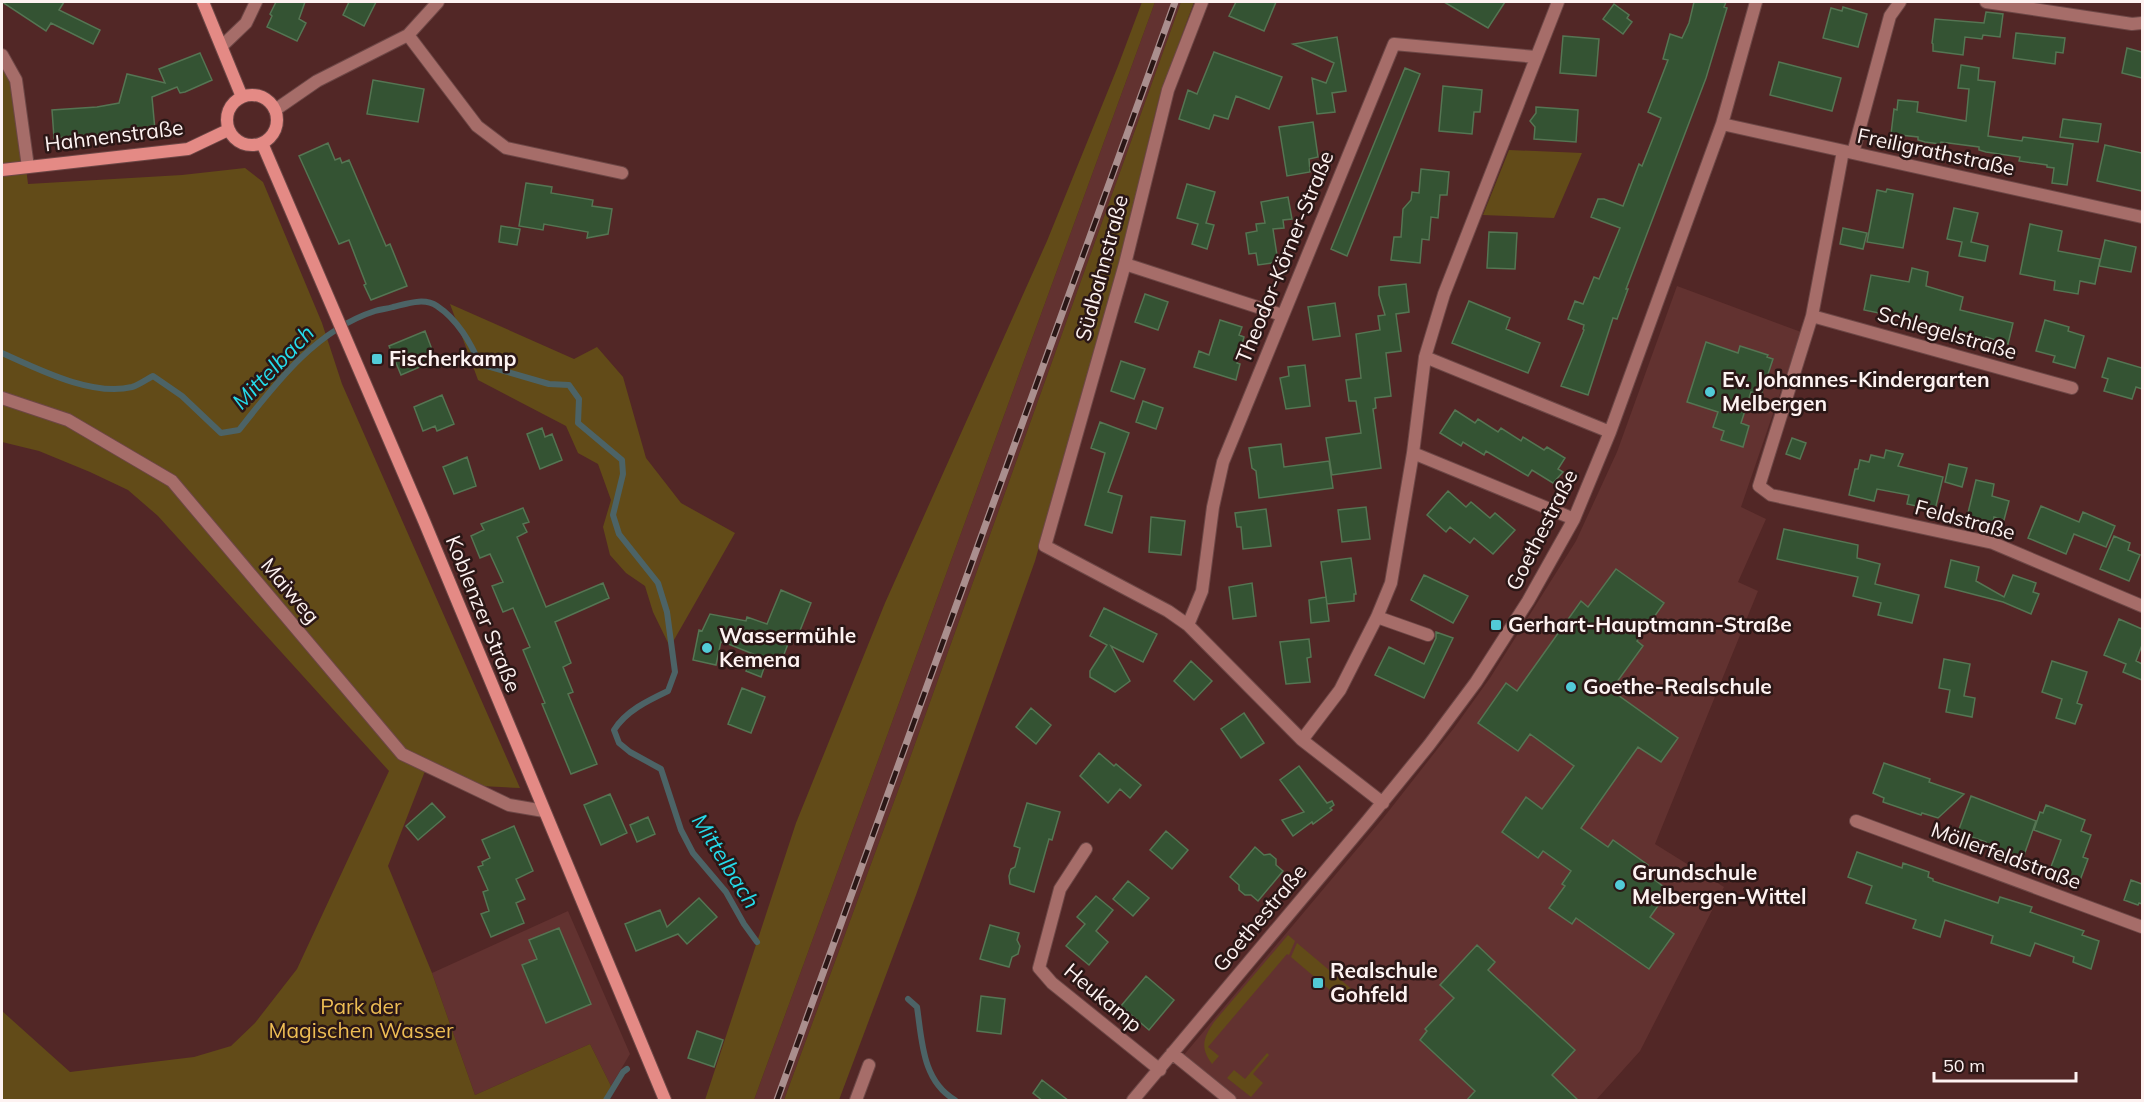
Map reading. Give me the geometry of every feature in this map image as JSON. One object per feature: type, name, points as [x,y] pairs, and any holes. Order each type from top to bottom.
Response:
[{"type":"street","points":[[203,2],[242,96]]},
{"type":"street","points":[[222,46],[246,23],[256,2]]},
{"type":"street","points":[[275,110],[317,81],[408,35],[438,2]]},
{"type":"street","name":"Südbahnstraße","points":[[1188,626],[1168,611],[1045,546],[1125,264],[1168,90],[1202,2]]},
{"type":"street","points":[[1302,740],[1340,690],[1377,617],[1391,583],[1413,453],[1425,357],[1444,294],[1558,2]]},
{"type":"street","name":"Goethestraße","points":[[1133,1101],[1383,803],[1476,682],[1528,601],[1574,519],[1610,432],[1722,124],[1756,2]]},
{"type":"street","points":[[1812,316],[1848,152],[1890,16],[1900,2]]},
{"type":"street","points":[[1986,2],[2132,24],[2142,23]]},
{"type":"street","points":[[408,35],[477,126],[506,148],[622,173]]},
{"type":"street","name":"Theodor-Körner-Straße","points":[[1188,626],[1202,591],[1213,507],[1223,462],[1394,44],[1536,57]]},
{"type":"street","points":[[2,55],[16,81],[28,167]]},
{"type":"street","points":[[250,94],[265,98],[275,110],[276,126],[268,139],[262,143],[254,145],[239,142],[228,130],[227,114],[230,107],[242,96],[250,94]]},
{"type":"street","name":"Freiligrathstraße","points":[[1722,124],[2142,217]]},
{"type":"street","name":"Hahnenstraße","points":[[2,170],[188,149],[228,130]]},
{"type":"street","name":"Koblenzer Straße","points":[[262,143],[428,531],[665,1101]]},
{"type":"street","points":[[1125,264],[1282,315]]},
{"type":"street","name":"Schlegelstraße","points":[[1812,316],[2072,388]]},
{"type":"street","name":"Feldstraße","points":[[1812,316],[1759,486],[1771,495],[1994,543],[2142,606]]},
{"type":"street","points":[[1425,357],[1610,432]]},
{"type":"street","name":"Maiweg","points":[[2,398],[68,420],[172,481],[402,754],[509,805],[544,811]]},
{"type":"street","points":[[1413,453],[1574,519]]},
{"type":"street","points":[[1377,617],[1428,636]]},
{"type":"street","points":[[1188,626],[1302,740],[1383,803]]},
{"type":"street","name":"Möllerfeldstraße","points":[[1856,821],[2142,927]]},
{"type":"street","name":"Heukamp","points":[[1086,849],[1060,889],[1039,968],[1052,982],[1160,1070]]},
{"type":"street","points":[[1172,1053],[1230,1101]]},
{"type":"street","points":[[856,1101],[870,1065]]},
{"type":"shaded area","points":[[1155,2],[1181,2],[906,769],[784,1100],[754,1100]]},
{"type":"shaded area","points":[[1677,286],[1801,332],[1741,507],[1766,519],[1738,582],[1758,591],[1655,844],[1724,887],[1640,1051],[1596,1100],[1235,1100],[1183,1056],[1384,817],[1490,678],[1576,541],[1617,452]]},
{"type":"shaded area","points":[[568,911],[630,1054],[611,1086],[590,1044],[475,1095],[432,973]]},
{"type":"green space","points":[[1142,2],[1155,2],[754,1100],[705,1100],[796,823],[885,603],[1047,241]]},
{"type":"green space","points":[[1181,2],[1194,2],[1159,98],[1116,276],[1035,561],[916,895],[839,1100],[784,1100],[906,769]]},
{"type":"green space","name":"Park der Magischen Wasser","points":[[2,52],[15,80],[28,184],[182,175],[245,168],[263,182],[322,323],[342,384],[520,788],[462,785],[425,771],[388,866],[432,973],[475,1095],[590,1044],[611,1086],[604,1100],[2,1100],[2,1011],[70,1072],[194,1057],[231,1046],[255,1023],[297,969],[389,771],[158,516],[128,490],[39,451],[2,442]]},
{"type":"green space","points":[[1509,150],[1582,153],[1554,218],[1483,215]]},
{"type":"green space","points":[[450,304],[574,359],[597,347],[623,377],[646,458],[681,503],[735,533],[670,647],[653,612],[645,586],[626,573],[610,555],[603,527],[611,500],[598,464],[578,453],[566,426],[478,380]]},
{"type":"green space","points":[[1288,935],[1295,941],[1289,955],[1287,954],[1208,1047],[1219,1056],[1212,1064],[1204,1048],[1205,1038],[1210,1028]]},
{"type":"green space","points":[[1297,943],[1354,991],[1344,1002],[1291,957]]},
{"type":"green space","points":[[1267,1053],[1269,1055],[1253,1074],[1263,1083],[1251,1097],[1227,1078],[1234,1070],[1245,1079]]},
{"type":"building","points":[[2,2],[64,2],[59,10],[100,30],[93,44],[51,23],[46,31]]},
{"type":"building","points":[[276,2],[305,2],[299,19],[306,23],[297,41],[267,27]]},
{"type":"building","points":[[349,2],[376,2],[364,26],[343,15]]},
{"type":"building","points":[[1236,2],[1276,2],[1264,31],[1229,16]]},
{"type":"building","points":[[1444,2],[1505,2],[1488,28]]},
{"type":"building","points":[[1694,2],[1726,2],[1724,7],[1727,8],[1706,78],[1626,289],[1628,289],[1617,319],[1613,318],[1588,395],[1561,386],[1584,330],[1584,325],[1568,319],[1575,301],[1583,304],[1594,277],[1599,279],[1620,228],[1591,217],[1598,199],[1623,206],[1639,164],[1642,166],[1661,118],[1648,112],[1668,60],[1663,59],[1670,34],[1682,38],[1689,23]]},
{"type":"building","points":[[1614,4],[1629,15],[1627,18],[1632,22],[1623,34],[1603,19]]},
{"type":"building","points":[[1843,7],[1867,14],[1858,47],[1823,38],[1831,8],[1842,11]]},
{"type":"building","points":[[1986,12],[2003,14],[2000,37],[1983,35],[1982,39],[1965,37],[1963,55],[1933,51],[1935,19],[1984,23]]},
{"type":"building","points":[[2016,33],[2065,38],[2063,53],[2056,52],[2055,64],[2013,58]]},
{"type":"building","points":[[1563,36],[1599,39],[1596,76],[1560,73]]},
{"type":"building","points":[[1337,37],[1346,91],[1332,93],[1335,112],[1317,114],[1312,78],[1326,83],[1334,63],[1293,44]]},
{"type":"building","points":[[2127,48],[2142,52],[2142,78],[2122,73]]},
{"type":"building","points":[[1214,52],[1282,77],[1269,109],[1236,96],[1228,119],[1214,115],[1209,129],[1179,119],[1188,90],[1197,94]]},
{"type":"building","points":[[200,53],[212,80],[185,92],[180,93],[177,87],[152,97],[155,130],[54,138],[52,110],[119,103],[127,74],[165,83],[159,69]]},
{"type":"building","points":[[1779,62],[1841,78],[1832,111],[1770,95]]},
{"type":"building","points":[[1961,65],[1979,68],[1978,80],[1995,82],[1988,136],[2022,141],[2023,137],[2073,144],[2067,185],[2052,183],[2054,168],[2019,161],[2020,157],[1986,152],[1979,150],[1979,147],[1925,142],[1918,140],[1918,137],[1891,134],[1894,109],[1897,110],[1898,100],[1918,102],[1917,112],[1966,121],[1969,89],[1958,88]]},
{"type":"building","points":[[1405,68],[1420,74],[1347,256],[1331,249]]},
{"type":"building","points":[[373,80],[424,89],[418,122],[367,114]]},
{"type":"building","points":[[1443,86],[1482,90],[1480,112],[1474,112],[1472,134],[1439,131]]},
{"type":"building","points":[[1536,107],[1578,110],[1576,142],[1534,139],[1535,127],[1530,121],[1536,113]]},
{"type":"building","points":[[2063,119],[2101,124],[2098,142],[2060,137]]},
{"type":"building","points":[[1313,122],[1318,157],[1309,159],[1310,172],[1287,176],[1279,127]]},
{"type":"building","points":[[328,143],[335,160],[340,158],[342,163],[349,160],[386,246],[390,244],[407,286],[371,300],[349,240],[339,244],[299,156]]},
{"type":"building","points":[[2105,145],[2142,153],[2142,191],[2097,181]]},
{"type":"building","points":[[1421,169],[1449,172],[1447,195],[1440,195],[1438,218],[1431,217],[1429,240],[1422,239],[1420,263],[1391,260],[1394,237],[1401,237],[1403,209],[1411,200],[1412,192],[1419,193]]},
{"type":"building","points":[[526,183],[552,187],[551,193],[593,200],[592,206],[612,209],[608,234],[587,238],[588,232],[544,224],[543,230],[519,226]]},
{"type":"building","points":[[1187,184],[1215,192],[1206,223],[1214,225],[1207,249],[1192,244],[1198,224],[1177,218]]},
{"type":"building","points":[[1887,189],[1913,194],[1903,248],[1867,242],[1877,190],[1886,192]]},
{"type":"building","points":[[1288,197],[1292,219],[1283,220],[1284,228],[1273,229],[1278,262],[1258,265],[1256,253],[1249,254],[1246,233],[1257,231],[1256,224],[1265,223],[1261,202]]},
{"type":"building","points":[[1954,208],[1978,213],[1971,242],[1988,246],[1985,261],[1959,256],[1962,242],[1947,239]]},
{"type":"building","points":[[2030,224],[2062,231],[2058,251],[2100,259],[2095,284],[2080,281],[2078,294],[2054,290],[2055,281],[2020,274]]},
{"type":"building","points":[[501,226],[520,229],[517,245],[499,242]]},
{"type":"building","points":[[1843,228],[1867,233],[1863,249],[1840,244]]},
{"type":"building","points":[[1489,232],[1517,233],[1515,269],[1487,268]]},
{"type":"building","points":[[2105,240],[2136,247],[2131,272],[2099,266]]},
{"type":"building","points":[[1912,268],[1928,272],[1926,286],[1963,297],[1960,310],[2013,323],[2008,344],[1986,337],[1984,343],[1953,334],[1952,338],[1934,333],[1937,323],[1916,325],[1918,321],[1864,310],[1871,275],[1909,282]]},
{"type":"building","points":[[1406,284],[1409,312],[1396,314],[1401,351],[1386,353],[1391,396],[1375,398],[1376,408],[1373,409],[1381,468],[1332,475],[1326,438],[1361,433],[1356,401],[1349,401],[1346,380],[1361,378],[1356,334],[1380,330],[1378,316],[1385,315],[1379,287]]},
{"type":"building","points":[[1145,294],[1168,302],[1158,330],[1135,322]]},
{"type":"building","points":[[1469,301],[1510,318],[1506,329],[1540,343],[1528,373],[1452,343]]},
{"type":"building","points":[[1335,303],[1340,336],[1313,340],[1308,307]]},
{"type":"building","points":[[1220,320],[1242,327],[1239,335],[1244,337],[1237,363],[1240,364],[1236,380],[1194,367],[1199,351],[1209,355]]},
{"type":"building","points":[[2045,320],[2069,327],[2068,331],[2084,336],[2075,368],[2053,362],[2055,356],[2036,351]]},
{"type":"building","points":[[425,331],[436,360],[401,375],[389,346]]},
{"type":"building","points":[[1706,342],[1738,353],[1740,346],[1768,355],[1767,357],[1773,359],[1761,395],[1751,392],[1741,423],[1749,426],[1743,447],[1721,440],[1724,431],[1713,427],[1718,412],[1687,402]]},
{"type":"building","points":[[2108,358],[2142,368],[2142,389],[2136,387],[2132,399],[2104,391],[2108,379],[2102,377]]},
{"type":"building","points":[[1121,361],[1145,369],[1134,399],[1111,391]]},
{"type":"building","points":[[1305,365],[1310,406],[1286,409],[1280,378],[1289,376],[1288,367]]},
{"type":"building","points":[[442,395],[454,424],[437,431],[435,426],[423,431],[414,407]]},
{"type":"building","points":[[1143,401],[1163,408],[1156,429],[1136,422]]},
{"type":"building","points":[[1455,410],[1475,423],[1478,419],[1498,432],[1501,428],[1521,441],[1523,437],[1544,450],[1547,447],[1565,458],[1558,469],[1563,472],[1553,483],[1532,470],[1528,476],[1486,451],[1484,455],[1463,442],[1461,446],[1440,433]]},
{"type":"building","points":[[1100,422],[1129,433],[1108,492],[1122,496],[1112,533],[1085,525],[1105,453],[1091,448]]},
{"type":"building","points":[[542,428],[545,437],[552,434],[562,460],[540,469],[527,434]]},
{"type":"building","points":[[1792,438],[1806,443],[1800,459],[1786,454]]},
{"type":"building","points":[[1281,444],[1284,467],[1329,461],[1333,488],[1259,498],[1256,471],[1252,468],[1249,448]]},
{"type":"building","points":[[1886,450],[1903,454],[1898,466],[1943,477],[1935,510],[1907,504],[1909,495],[1877,489],[1874,501],[1849,495],[1855,469],[1858,469],[1860,460],[1869,462],[1871,455],[1884,458]]},
{"type":"building","points":[[467,457],[476,486],[454,494],[443,467]]},
{"type":"building","points":[[1949,464],[1967,468],[1962,487],[1945,482]]},
{"type":"building","points":[[1976,480],[1994,484],[1992,496],[2009,501],[2004,520],[1994,517],[1992,527],[1966,521]]},
{"type":"building","points":[[1448,491],[1466,507],[1471,502],[1490,518],[1495,513],[1515,530],[1493,554],[1474,538],[1470,543],[1450,527],[1446,532],[1427,515]]},
{"type":"building","points":[[2041,506],[2079,522],[2083,512],[2115,526],[2106,547],[2074,534],[2066,554],[2028,538]]},
{"type":"building","points":[[1366,507],[1370,539],[1342,542],[1338,510]]},
{"type":"building","points":[[523,508],[529,522],[523,524],[527,532],[517,537],[546,607],[603,583],[609,598],[555,622],[571,663],[563,667],[573,692],[568,694],[597,764],[571,774],[523,650],[530,647],[513,608],[503,612],[492,586],[503,582],[490,554],[480,558],[471,536],[484,530],[481,524]]},
{"type":"building","points":[[1266,509],[1271,546],[1243,549],[1241,527],[1237,527],[1235,513]]},
{"type":"building","points":[[1151,517],[1185,521],[1181,555],[1149,552]]},
{"type":"building","points":[[1784,529],[1858,545],[1857,558],[1880,564],[1875,584],[1919,595],[1912,623],[1878,615],[1881,603],[1853,596],[1858,577],[1777,559]]},
{"type":"building","points":[[2114,536],[2130,543],[2128,550],[2140,555],[2129,581],[2100,569]]},
{"type":"building","points":[[1351,558],[1356,594],[1354,594],[1354,601],[1327,604],[1321,562]]},
{"type":"building","points":[[1951,560],[1979,567],[1976,581],[2004,597],[2013,575],[2036,583],[2033,592],[2039,594],[2031,614],[2003,602],[1945,587]]},
{"type":"building","points":[[1616,569],[1664,603],[1637,641],[1643,646],[1611,690],[1678,738],[1661,762],[1638,747],[1581,828],[1608,847],[1613,840],[1648,865],[1644,872],[1664,887],[1657,897],[1662,900],[1650,917],[1674,934],[1649,969],[1576,918],[1572,924],[1549,908],[1565,886],[1562,884],[1571,871],[1543,851],[1538,858],[1502,832],[1526,797],[1542,809],[1574,766],[1530,734],[1518,751],[1478,723],[1506,683],[1517,691],[1581,601],[1588,607]]},
{"type":"building","points":[[1424,575],[1468,596],[1453,623],[1411,600]]},
{"type":"building","points":[[1252,583],[1256,616],[1233,619],[1229,587]]},
{"type":"building","points":[[781,590],[811,603],[797,638],[791,636],[780,665],[767,659],[761,677],[746,671],[753,654],[721,641],[716,665],[693,660],[699,630],[702,631],[710,614],[746,621],[747,617],[767,624]]},
{"type":"building","points":[[1326,597],[1329,621],[1311,623],[1309,600]]},
{"type":"building","points":[[1104,608],[1157,634],[1143,662],[1111,646],[1130,681],[1115,692],[1090,677],[1090,671],[1107,645],[1090,636]]},
{"type":"building","points":[[2119,619],[2142,629],[2142,645],[2136,661],[2142,664],[2142,680],[2123,672],[2126,664],[2104,655]]},
{"type":"building","points":[[1436,632],[1453,638],[1424,698],[1375,675],[1389,647],[1424,664],[1436,638]]},
{"type":"building","points":[[1309,639],[1311,657],[1307,658],[1310,682],[1286,684],[1280,642]]},
{"type":"building","points":[[1944,659],[1970,664],[1964,696],[1975,698],[1972,717],[1946,712],[1950,690],[1939,688]]},
{"type":"building","points":[[1191,661],[1212,681],[1194,700],[1174,681]]},
{"type":"building","points":[[2052,661],[2087,672],[2077,703],[2082,705],[2075,724],[2056,718],[2062,699],[2042,692]]},
{"type":"building","points":[[742,688],[765,697],[751,733],[728,724]]},
{"type":"building","points":[[1031,708],[1051,725],[1036,744],[1016,727]]},
{"type":"building","points":[[1244,713],[1264,743],[1241,758],[1221,729]]},
{"type":"building","points":[[1099,753],[1141,785],[1130,798],[1120,789],[1108,803],[1080,776]]},
{"type":"building","points":[[1884,763],[1964,794],[1938,818],[1922,813],[1921,815],[1883,802],[1884,798],[1873,793]]},
{"type":"building","points":[[1299,766],[1327,803],[1332,801],[1334,805],[1330,808],[1332,810],[1293,836],[1282,820],[1304,812],[1280,780]]},
{"type":"building","points":[[610,794],[627,833],[601,845],[584,805]]},
{"type":"building","points":[[1971,796],[2036,821],[2023,858],[1958,832]]},
{"type":"building","points":[[432,803],[445,817],[418,840],[406,826]]},
{"type":"building","points":[[1027,803],[1060,812],[1052,840],[1049,839],[1034,892],[1010,884],[1009,876],[1011,869],[1015,867],[1020,848],[1014,846]]},
{"type":"building","points":[[2046,805],[2085,820],[2081,831],[2091,835],[2083,857],[2088,859],[2079,883],[2049,872],[2061,840],[2034,830],[2040,812],[2043,813]]},
{"type":"building","points":[[648,817],[655,834],[637,842],[630,825]]},
{"type":"building","points":[[514,826],[533,871],[516,879],[525,899],[516,903],[524,923],[491,937],[481,914],[489,911],[483,892],[488,890],[478,867],[490,858],[482,840]]},
{"type":"building","points":[[1166,831],[1188,850],[1172,869],[1150,850]]},
{"type":"building","points":[[1255,847],[1264,855],[1270,854],[1276,859],[1276,865],[1283,871],[1258,901],[1239,890],[1239,885],[1230,877]]},
{"type":"building","points":[[1857,852],[1902,868],[1903,863],[1929,872],[1928,877],[1933,881],[1998,903],[2000,897],[2032,907],[2030,912],[2084,931],[2082,935],[2099,941],[2091,969],[2073,962],[2074,957],[2035,943],[2030,956],[1991,943],[1993,936],[1945,920],[1940,937],[1913,928],[1916,920],[1866,903],[1872,886],[1848,877]]},
{"type":"building","points":[[2131,880],[2142,884],[2142,904],[2138,905],[2124,900]]},
{"type":"building","points":[[1128,881],[1149,898],[1133,916],[1113,899]]},
{"type":"building","points":[[1096,896],[1113,910],[1096,931],[1108,942],[1089,965],[1066,946],[1085,924],[1077,917]]},
{"type":"building","points":[[699,898],[717,917],[687,944],[678,934],[636,951],[625,924],[660,910],[667,927]]},
{"type":"building","points":[[990,925],[1019,933],[1018,954],[1012,957],[1009,967],[980,959]]},
{"type":"building","points":[[559,928],[591,1004],[546,1023],[522,965],[537,959],[529,940]]},
{"type":"building","points":[[1477,945],[1495,962],[1488,970],[1575,1050],[1552,1075],[1579,1101],[1466,1101],[1475,1091],[1420,1040],[1427,1031],[1425,1029],[1454,998],[1440,985]]},
{"type":"building","points":[[1146,976],[1174,1000],[1149,1030],[1121,1006]]},
{"type":"building","points":[[981,996],[1005,999],[1001,1034],[977,1031]]},
{"type":"building","points":[[697,1031],[723,1040],[714,1067],[688,1058]]},
{"type":"building","points":[[1042,1080],[1069,1101],[1043,1101],[1033,1093]]},
{"type":"waterway","name":"Mittelbach","points":[[2,353],[66,380],[100,388],[132,387],[153,376],[182,396],[221,433],[239,430],[299,360],[334,331],[375,311],[409,303],[426,302],[437,306],[451,318],[468,340],[480,364],[549,384],[569,385],[579,399],[578,423],[622,460],[623,474],[613,515],[619,534],[658,583],[667,612],[675,672],[668,691],[631,712],[614,730],[619,743],[630,752],[661,769],[681,830],[693,853],[726,892],[757,942]]},
{"type":"waterway","name":"Mittelbach","points":[[908,999],[917,1007],[923,1046],[930,1071],[944,1092],[955,1100]]},
{"type":"waterway","points":[[606,1100],[627,1069]]},
{"type":"railway","points":[[777,1100],[1175,2]]},
{"type":"place","name":"Fischerkamp","points":[[377,359]]},
{"type":"place","name":"Ev. Johannes-Kindergarten Melbergen","points":[[1710,392]]},
{"type":"place","name":"Gerhart-Hauptmann-Straße","points":[[1496,625]]},
{"type":"place","name":"Wassermühle Kemena","points":[[707,648]]},
{"type":"place","name":"Goethe-Realschule","points":[[1571,687]]},
{"type":"place","name":"Grundschule Melbergen-Wittel","points":[[1620,885]]},
{"type":"place","name":"Realschule Gohfeld","points":[[1318,983]]}]
